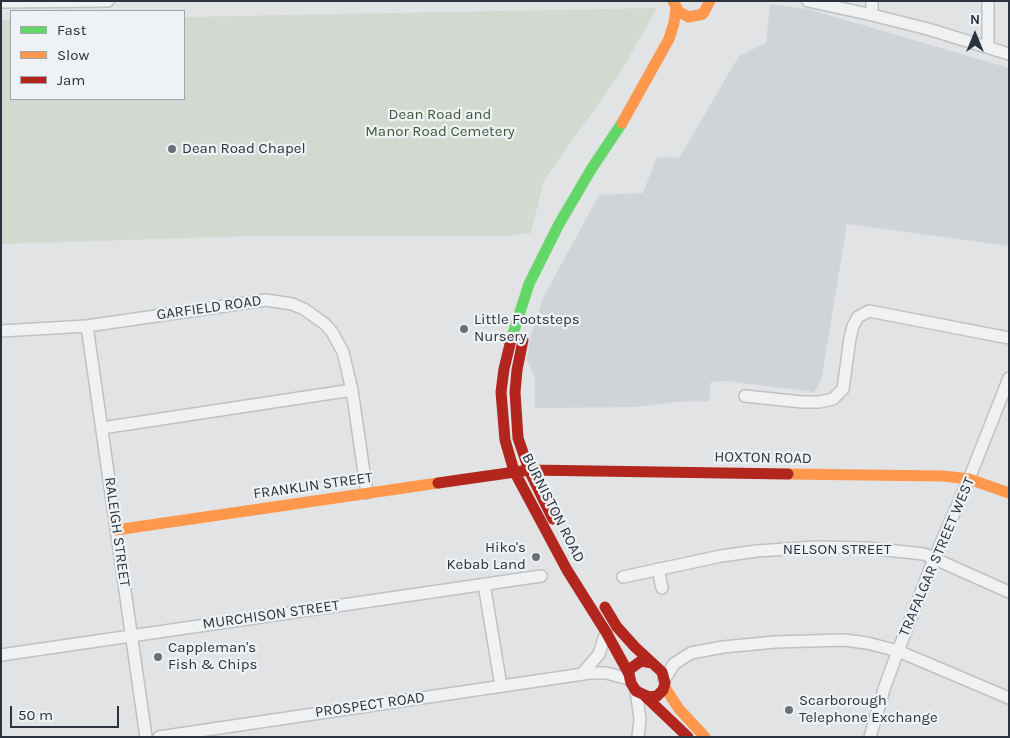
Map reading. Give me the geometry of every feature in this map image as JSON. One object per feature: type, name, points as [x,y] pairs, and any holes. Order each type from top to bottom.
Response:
[{"type":"main road","points":[[673,4],[684,15],[694,17],[706,8]]},
{"type":"main road","name":"BURNISTON ROAD","points":[[554,259],[618,129],[669,39],[674,23],[673,4]]},
{"type":"main road","name":"BURNISTON ROAD","points":[[669,39],[682,25],[706,8]]},
{"type":"main road","name":"BURNISTON ROAD","points":[[618,129],[592,168],[529,284],[509,345],[504,369],[502,409],[505,440],[514,471],[567,570],[606,632],[627,673],[653,692]]},
{"type":"main road","name":"BURNISTON ROAD","points":[[536,299],[521,348],[517,370],[515,392],[518,438],[529,470],[557,527]]},
{"type":"main road","name":"HOXTON ROAD","points":[[514,471],[943,476],[969,479],[1009,493]]},
{"type":"main road","name":"FRANKLIN STREET","points":[[116,530],[514,471]]},
{"type":"main road","points":[[600,599],[617,627],[634,647],[660,669],[653,692],[665,714],[688,737]]},
{"type":"main road","points":[[627,673],[637,662],[652,663]]},
{"type":"main road","points":[[653,692],[679,709],[705,737]]},
{"type":"street","points":[[1,2],[108,1]]},
{"type":"street","points":[[706,8],[718,1]]},
{"type":"street","points":[[808,1],[928,29],[1009,54]]},
{"type":"street","points":[[872,1],[872,15]]},
{"type":"street","points":[[988,1],[988,47]]},
{"type":"street","name":"GARFIELD ROAD","points":[[1,331],[88,326],[266,300],[292,304],[315,315],[332,332],[343,352],[352,390],[367,493]]},
{"type":"street","points":[[745,396],[802,402],[819,402],[833,399],[843,389],[853,326],[858,317],[869,311],[1009,338]]},
{"type":"street","name":"RALEIGH STREET","points":[[88,326],[146,737]]},
{"type":"street","name":"TRAFALGAR STREET WEST","points":[[870,737],[885,686],[898,651],[1009,378]]},
{"type":"street","points":[[102,428],[352,390]]},
{"type":"street","name":"NELSON STREET","points":[[623,577],[757,551],[815,547],[867,548],[924,554],[1009,592]]},
{"type":"street","points":[[658,569],[662,588]]},
{"type":"street","name":"MURCHISON STREET","points":[[1,655],[541,576]]},
{"type":"street","points":[[484,584],[500,686]]},
{"type":"street","points":[[582,674],[599,654],[606,632]]},
{"type":"street","points":[[638,732],[639,709],[674,664],[685,655],[723,647],[775,642],[844,640],[867,643],[898,651],[1009,698]]},
{"type":"street","name":"PROSPECT ROAD","points":[[158,737],[582,674],[627,673]]},
{"type":"street","points":[[638,732],[653,692]]},
{"type":"shaded area","points":[[770,4],[808,9],[1009,68],[1009,246],[847,224],[821,381],[814,392],[727,381],[711,382],[709,401],[676,402],[636,407],[535,408],[535,378],[527,360],[530,338],[543,298],[599,195],[643,193],[657,157],[679,158],[739,56],[766,43]]},
{"type":"green space","name":"Dean Road and Manor Road Cemetery","points":[[657,8],[619,75],[544,180],[531,233],[503,236],[253,236],[1,244],[1,20],[10,20],[10,100],[185,100],[185,17]]},
{"type":"traffic: fast","points":[[511,340],[529,284],[559,224],[592,168],[622,123]]},
{"type":"traffic: slow","points":[[673,1],[679,12],[689,17],[703,14],[710,1]]},
{"type":"traffic: slow","points":[[622,123],[669,39],[676,8]]},
{"type":"traffic: slow","points":[[788,474],[943,476],[969,479],[1009,493]]},
{"type":"traffic: slow","points":[[116,530],[438,483]]},
{"type":"traffic: slow","points":[[664,686],[679,709],[705,737]]},
{"type":"traffic: jam","points":[[511,340],[501,392],[505,440],[514,471],[567,570],[606,632],[629,674]]},
{"type":"traffic: jam","points":[[523,340],[515,392],[518,438],[529,470],[553,519]]},
{"type":"traffic: jam","points":[[438,483],[529,470],[788,474]]},
{"type":"traffic: jam","points":[[605,607],[617,627],[662,672],[665,683],[663,690],[657,696],[649,697],[636,691],[631,683],[629,674],[630,669],[641,661],[652,663]]},
{"type":"traffic: jam","points":[[645,696],[688,737]]},
{"type":"place","name":"Dean Road Chapel","points":[[172,149]]},
{"type":"place","name":"Little Footsteps Nursery","points":[[464,329]]},
{"type":"place","name":"Hiko's Kebab Land","points":[[536,557]]},
{"type":"place","name":"Cappleman's Fish & Chips","points":[[158,657]]},
{"type":"place","name":"Scarborough Telephone Exchange","points":[[789,710]]}]
